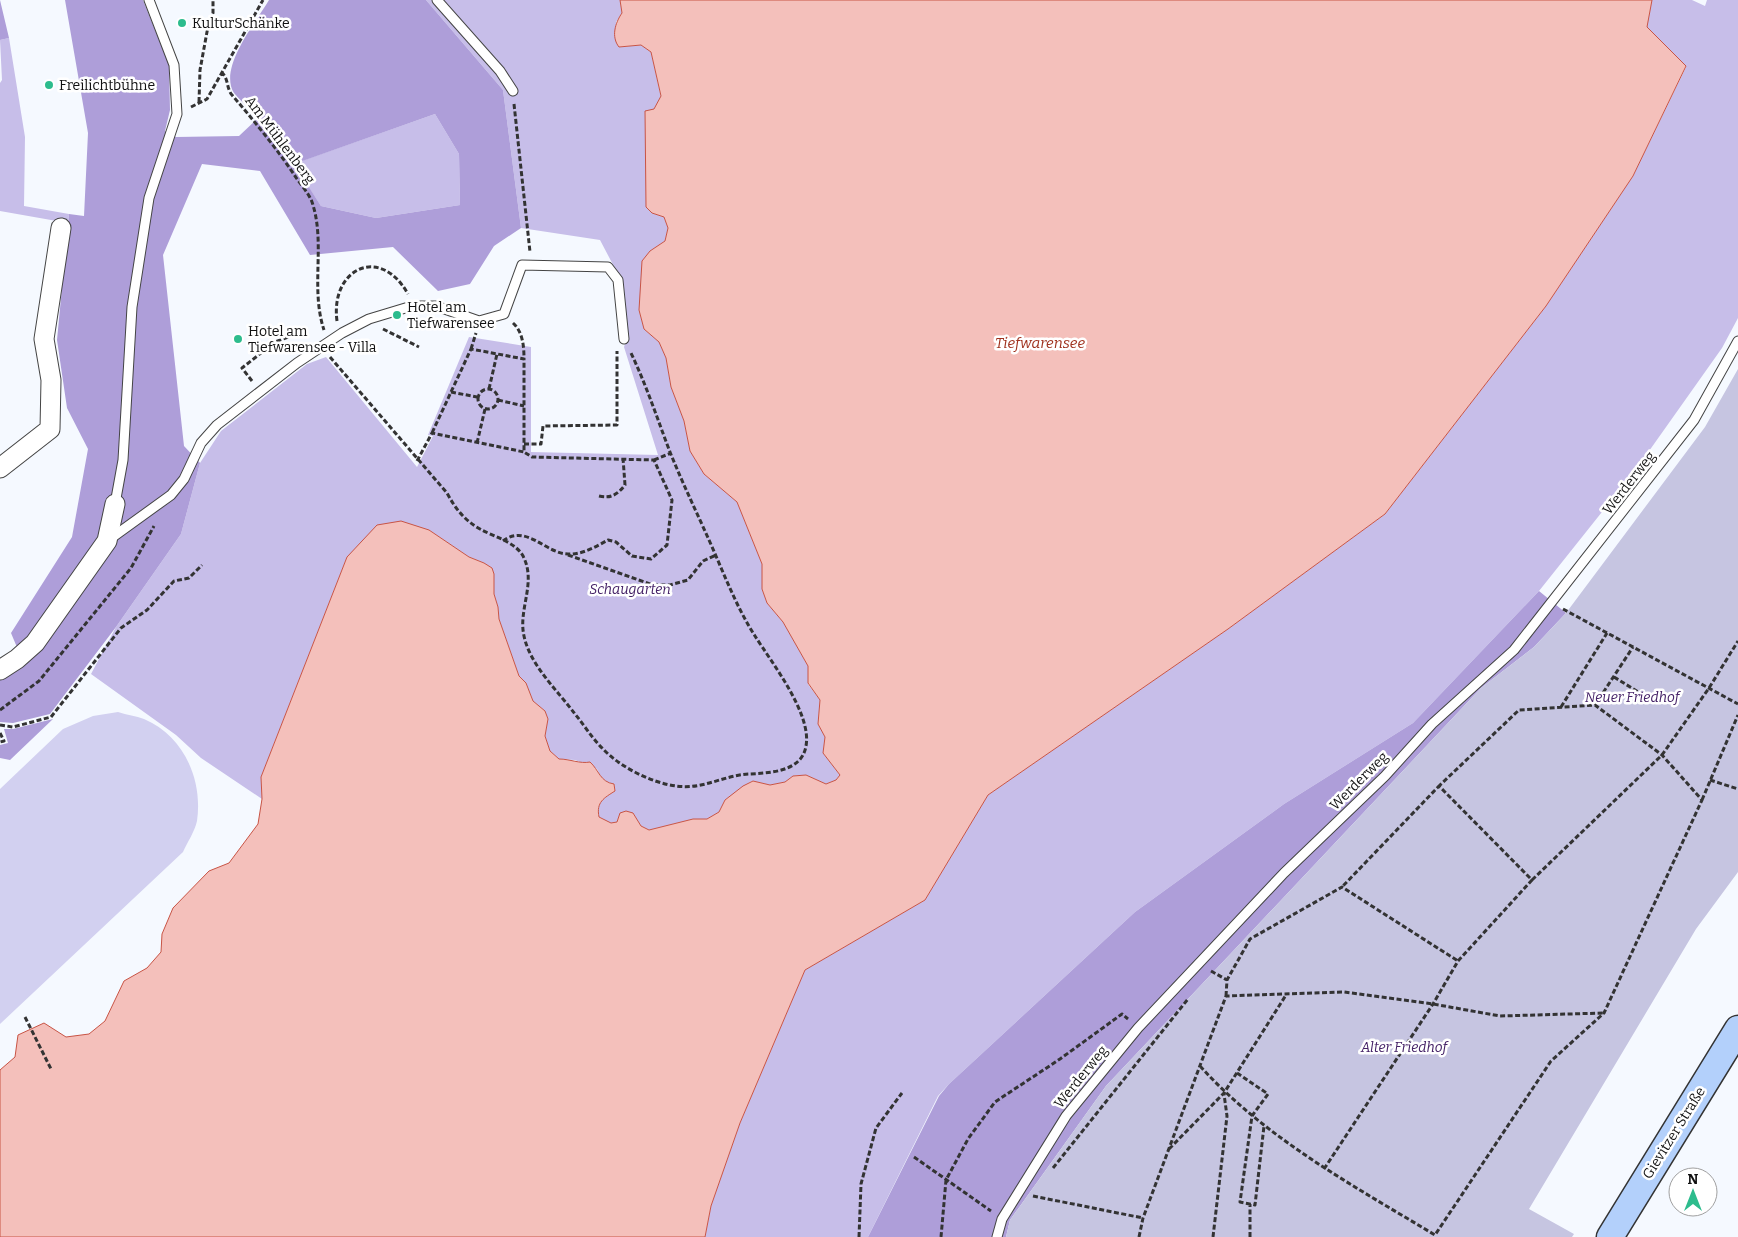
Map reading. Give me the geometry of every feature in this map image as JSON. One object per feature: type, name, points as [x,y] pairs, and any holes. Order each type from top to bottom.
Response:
[{"type":"main road","name":"Gievitzer Straße","points":[[1610,1237],[1738,1029]]},
{"type":"street","points":[[0,468],[50,428],[51,380],[44,340],[61,228]]},
{"type":"street","points":[[0,670],[17,660],[35,643],[107,541],[116,504]]},
{"type":"lane","points":[[116,504],[123,460],[132,307],[146,216],[149,198],[177,114],[174,65],[149,0]]},
{"type":"lane","points":[[437,0],[500,70],[513,91]]},
{"type":"lane","points":[[107,541],[171,495],[184,479],[201,443],[217,425],[297,364],[342,333],[369,319],[412,306],[436,306],[479,321],[504,314],[522,266],[608,267],[618,280],[624,339]]},
{"type":"lane","name":"Werderweg","points":[[997,1237],[1002,1219],[1066,1116],[1138,1028],[1284,873],[1386,776],[1432,724],[1514,650],[1694,420],[1738,341]]},
{"type":"path","points":[[199,103],[200,70],[208,20],[214,13],[213,0]]},
{"type":"path","points":[[177,114],[207,99],[263,0]]},
{"type":"path","name":"Am Mühlenberg","points":[[221,72],[225,75],[230,92],[251,117],[312,201],[318,240],[316,281],[325,345]]},
{"type":"path","points":[[513,91],[532,266]]},
{"type":"path","points":[[342,333],[337,318],[340,289],[346,279],[355,271],[378,267],[390,271],[400,280],[412,306]]},
{"type":"path","points":[[504,314],[517,327],[524,346],[524,452]]},
{"type":"path","points":[[369,319],[373,324],[419,347]]},
{"type":"path","points":[[242,368],[275,342],[288,337]]},
{"type":"path","points":[[325,345],[417,461],[447,493],[455,510],[478,528],[516,548],[524,558],[529,579],[528,600],[521,623],[524,639],[533,659],[604,750],[648,780],[677,787],[703,786],[741,775],[775,773],[802,758],[806,748],[807,729],[787,684],[742,616],[671,453],[646,385],[624,339]]},
{"type":"path","points":[[417,461],[471,349],[524,359]]},
{"type":"path","points":[[524,444],[540,444],[543,426],[616,425],[616,351]]},
{"type":"path","points":[[252,353],[255,357]]},
{"type":"path","points":[[489,389],[497,354]]},
{"type":"path","points":[[489,389],[497,394],[498,400],[495,407],[485,409],[478,404],[477,397],[482,390],[489,389]]},
{"type":"path","points":[[451,392],[477,397]]},
{"type":"path","points":[[498,400],[524,406]]},
{"type":"path","points":[[477,443],[485,409]]},
{"type":"path","points":[[432,433],[524,452],[532,457],[654,460],[671,453]]},
{"type":"path","points":[[598,496],[610,497],[618,493],[625,485],[623,458]]},
{"type":"path","points":[[567,555],[593,548],[608,540],[616,542],[632,556],[651,559],[667,545],[672,500],[654,460]]},
{"type":"path","points":[[0,710],[40,681],[131,568],[171,495]]},
{"type":"path","points":[[503,541],[510,535],[521,535],[567,555],[654,585],[670,585],[688,580],[703,562],[716,555]]},
{"type":"path","points":[[0,725],[13,727],[51,717],[121,628],[147,610],[174,581],[189,578],[202,565]]},
{"type":"path","points":[[1566,612],[1738,704]]},
{"type":"path","points":[[1560,707],[1607,633]]},
{"type":"path","points":[[1324,1169],[1433,1004],[1458,961],[1532,880],[1662,755],[1709,688],[1738,641]]},
{"type":"path","points":[[1595,705],[1633,647]]},
{"type":"path","points":[[1614,677],[1656,703]]},
{"type":"path","points":[[1139,1237],[1142,1218],[1226,996],[1227,980],[1250,939],[1342,887],[1439,786],[1519,710],[1595,705],[1662,755],[1702,800]]},
{"type":"path","points":[[1200,1066],[1224,1092],[1252,1116],[1324,1169],[1435,1235],[1552,1061],[1604,1013],[1702,800],[1738,715]]},
{"type":"path","points":[[0,733],[4,741],[0,742]]},
{"type":"path","points":[[1710,780],[1738,788]]},
{"type":"path","points":[[1439,786],[1532,880]]},
{"type":"path","points":[[1342,887],[1458,961]]},
{"type":"path","points":[[1205,978],[1211,970],[1227,980]]},
{"type":"path","points":[[1226,996],[1344,992],[1433,1004],[1500,1016],[1604,1013]]},
{"type":"path","points":[[1050,1172],[1192,994]]},
{"type":"path","points":[[1168,1150],[1224,1092],[1286,994]]},
{"type":"path","points":[[941,1237],[946,1180],[968,1139],[995,1102],[1060,1059],[1122,1014],[1138,1028]]},
{"type":"path","points":[[25,1017],[51,1069]]},
{"type":"path","points":[[1237,1073],[1268,1094],[1252,1116],[1240,1202],[1255,1205],[1264,1125]]},
{"type":"path","points":[[1213,1237],[1227,1116],[1224,1092]]},
{"type":"path","points":[[859,1237],[861,1184],[876,1128],[902,1093]]},
{"type":"path","points":[[914,1157],[1002,1219]]},
{"type":"path","points":[[1028,1204],[1031,1195],[1037,1188]]},
{"type":"path","points":[[1031,1195],[1142,1218]]},
{"type":"path","points":[[1250,1204],[1250,1237]]},
{"type":"green space","name":"Schaugarten","points":[[426,0],[620,0],[622,13],[616,22],[619,47],[641,45],[651,52],[661,97],[654,109],[652,213],[664,217],[668,228],[665,241],[650,251],[639,310],[644,329],[659,342],[666,358],[671,387],[684,421],[690,451],[704,474],[737,502],[762,564],[762,589],[767,603],[783,622],[808,666],[808,684],[820,700],[818,724],[825,737],[823,753],[840,775],[836,780],[826,784],[806,775],[793,776],[785,782],[770,785],[752,781],[725,800],[719,812],[707,819],[693,819],[649,830],[641,826],[633,813],[620,813],[617,822],[611,824],[599,817],[598,812],[601,801],[615,791],[614,784],[603,779],[597,769],[575,760],[559,759],[550,751],[545,736],[548,719],[545,711],[533,701],[526,683],[519,676],[499,619],[494,594],[494,575],[484,563],[469,557],[429,530],[347,557],[261,777],[262,799],[201,758],[176,735],[91,674],[116,627],[181,534],[200,463],[221,431],[307,364],[326,357],[417,467],[433,436],[428,435],[469,337],[531,347],[531,452],[658,455],[624,347],[627,338],[620,278],[600,240],[521,228],[503,90]]},
{"type":"green space","points":[[1652,0],[1692,0],[1705,6],[1707,0],[1738,0],[1738,318],[1722,348],[1637,468],[1539,591],[1413,723],[1284,804],[1135,912],[949,1084],[938,1096],[868,1237],[705,1237],[711,1206],[740,1123],[805,970],[925,900],[988,795],[1228,629],[1385,514],[1546,306],[1633,176],[1686,67],[1646,27]]},
{"type":"green space","points":[[9,38],[25,137],[24,206],[69,214],[68,223],[0,211],[0,83],[2,80],[0,40]]},
{"type":"green space","points":[[435,114],[459,154],[460,205],[376,218],[321,206],[293,164]]},
{"type":"green space","name":"Alter Friedhof","points":[[1738,369],[1738,872],[1696,929],[1529,1209],[1574,1234],[1572,1237],[1006,1237],[1010,1220],[1106,1086],[1481,688],[1534,647],[1566,613],[1705,427]]},
{"type":"shaded area","points":[[0,0],[9,38],[0,40]]},
{"type":"shaded area","points":[[65,0],[143,0],[169,65],[170,110],[165,131],[176,137],[239,136],[258,118],[234,93],[230,83],[231,71],[241,45],[269,0],[426,0],[503,90],[521,228],[494,246],[470,284],[438,291],[393,247],[310,255],[260,171],[202,164],[163,255],[184,446],[200,463],[181,534],[116,627],[50,714],[13,723],[0,722],[0,678],[24,664],[11,633],[72,537],[88,449],[67,408],[57,340],[69,214],[84,216],[88,133]],"holes":[[[435,114],[459,154],[460,205],[376,218],[321,206],[294,164]]]},
{"type":"shaded area","points":[[1539,591],[1566,613],[1534,647],[1481,688],[1106,1086],[1010,1220],[1006,1237],[868,1237],[939,1096],[949,1084],[1135,912],[1284,804],[1413,723]]},
{"type":"shaded area","points":[[118,712],[144,719],[158,727],[170,736],[180,748],[188,761],[197,790],[198,806],[195,829],[183,852],[0,1024],[0,789],[63,729],[93,716]]},
{"type":"shaded area","points":[[53,719],[10,760],[0,758],[0,745],[8,743],[4,729],[13,729]]},
{"type":"water","name":"Tiefwarensee","points":[[620,0],[1652,0],[1647,27],[1686,66],[1633,176],[1546,306],[1385,514],[1228,629],[988,795],[925,900],[805,970],[740,1123],[711,1206],[705,1237],[0,1237],[0,1070],[15,1057],[18,1035],[44,1023],[66,1037],[89,1034],[105,1021],[124,981],[147,968],[161,952],[162,934],[173,908],[209,871],[229,863],[258,824],[262,799],[261,777],[347,557],[377,525],[401,521],[429,530],[469,557],[492,568],[494,574],[494,594],[499,619],[519,676],[526,683],[533,701],[545,711],[548,719],[545,736],[550,751],[559,759],[590,762],[606,781],[614,784],[615,791],[604,798],[600,804],[599,817],[611,823],[617,822],[620,813],[626,811],[633,813],[641,826],[649,830],[693,819],[707,819],[719,812],[725,800],[753,781],[770,785],[785,782],[793,776],[806,775],[826,784],[836,780],[840,775],[823,753],[825,737],[818,724],[820,700],[808,683],[808,666],[783,622],[767,603],[762,589],[762,564],[737,502],[704,474],[690,451],[684,421],[671,387],[666,358],[659,342],[644,329],[639,310],[642,261],[650,251],[665,241],[668,228],[664,217],[652,213],[646,207],[645,111],[654,109],[661,96],[651,52],[641,45],[619,47],[615,39],[617,21],[622,13]]},
{"type":"place","name":"KulturSchänke","points":[[182,23]]},
{"type":"place","name":"Freilichtbühne","points":[[49,85]]},
{"type":"place","name":"Hotel am Tiefwarensee","points":[[397,315]]},
{"type":"place","name":"Hotel am Tiefwarensee - Villa","points":[[238,339]]},
{"type":"park label","name":"Neuer Friedhof","points":[[1632,697]]}]
